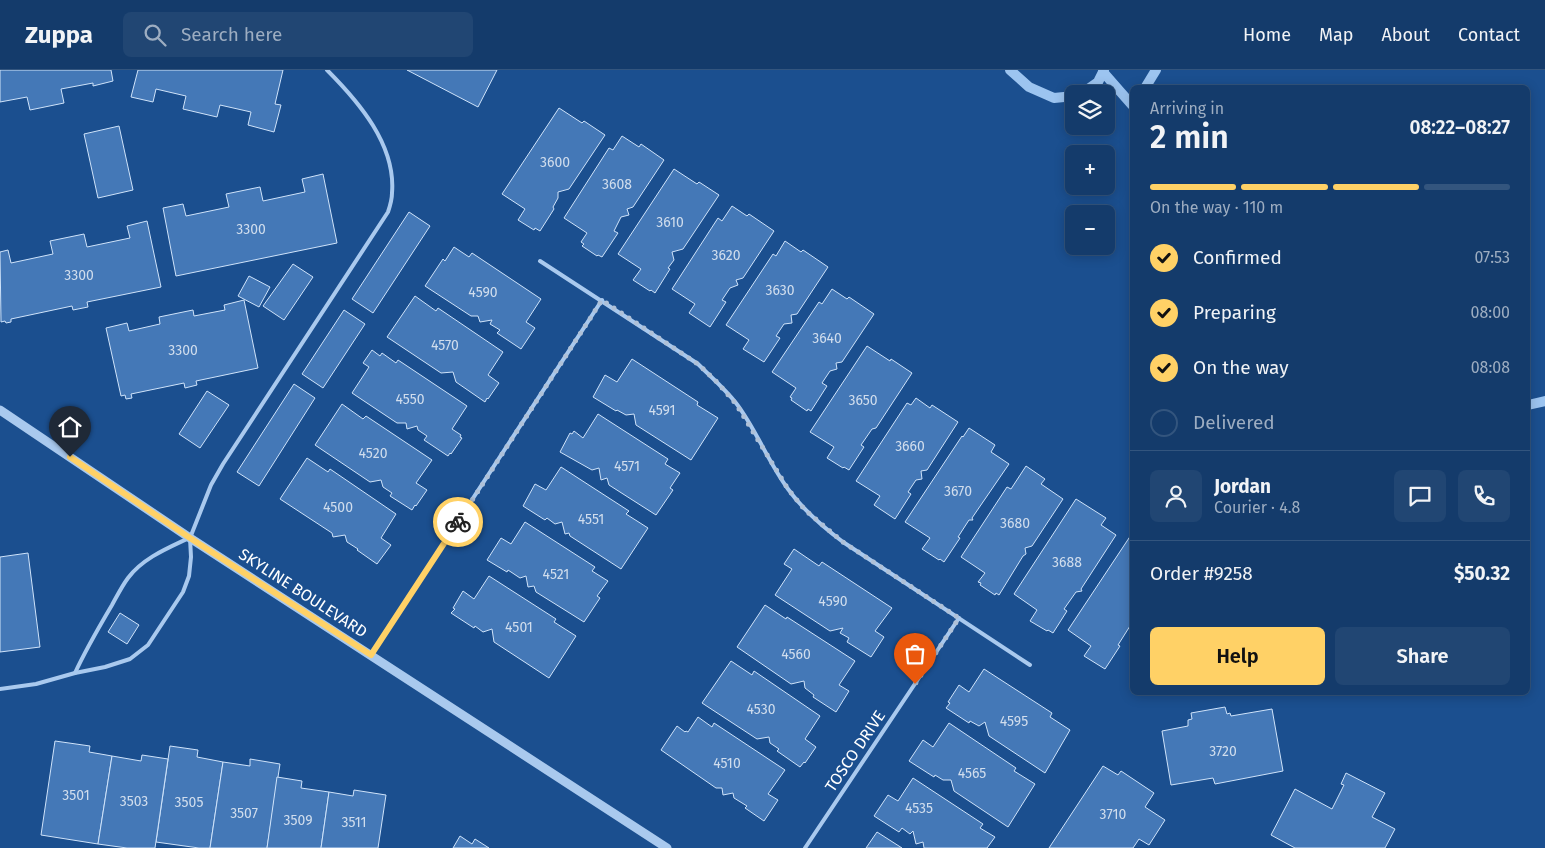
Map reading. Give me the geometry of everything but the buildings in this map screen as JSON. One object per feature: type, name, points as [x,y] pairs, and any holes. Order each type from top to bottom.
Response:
[{"type":"street","name":"SKYLINE BOULEVARD","points":[[0,410],[190,538],[667,848]]},
{"type":"lane","points":[[0,689],[36,684],[105,667],[130,659],[148,646],[183,592],[189,576],[190,538],[211,485],[388,212],[392,193],[390,161],[371,120],[328,70]]},
{"type":"lane","points":[[540,261],[698,364],[736,404],[788,489],[805,510],[826,529],[1030,665]]},
{"type":"lane","points":[[371,655],[602,300]]},
{"type":"lane","points":[[75,673],[89,643],[128,577],[154,556],[190,538]]},
{"type":"lane","name":"TOSCO DRIVE","points":[[805,848],[959,618]]},
{"type":"waterway","points":[[1010,70],[1029,87],[1054,98],[1065,97]]},
{"type":"waterway","points":[[1094,85],[1098,82],[1104,70]]},
{"type":"waterway","points":[[1147,85],[1156,70]]},
{"type":"waterway","points":[[1103,72],[1130,103]]},
{"type":"waterway","points":[[1530,405],[1545,401]]},
{"type":"way so far","points":[[458,522],[602,300],[698,364],[718,383],[736,404],[788,489],[805,510],[826,529],[959,618],[915,684]]},
{"type":"route","points":[[70,457],[190,538],[371,655],[458,522]]}]
